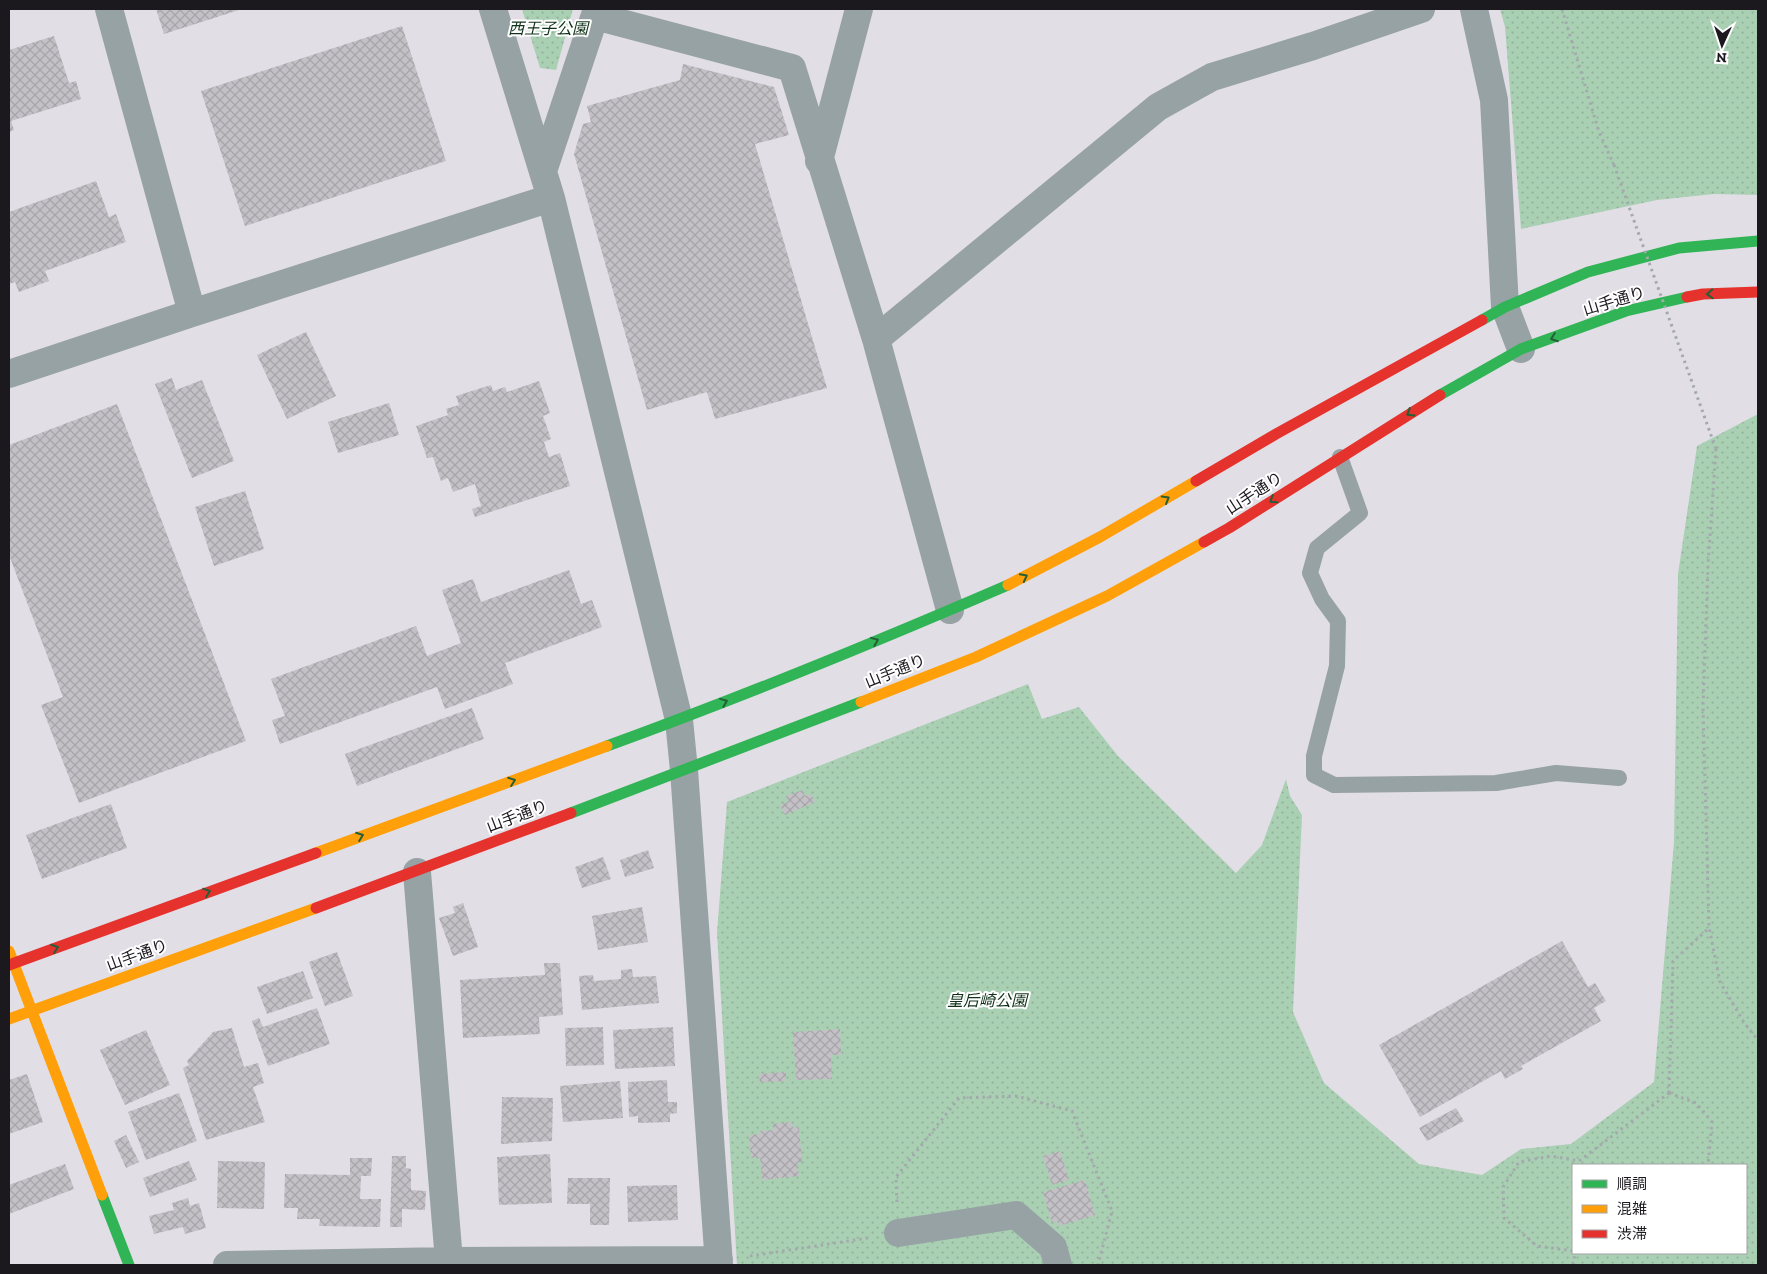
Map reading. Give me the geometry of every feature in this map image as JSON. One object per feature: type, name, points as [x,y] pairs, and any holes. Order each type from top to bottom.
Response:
[{"type":"street","points":[[109,9],[192,313]]},
{"type":"street","points":[[227,1265],[449,1260],[719,1263],[679,720],[544,171],[493,9]]},
{"type":"street","points":[[819,161],[859,9]]},
{"type":"street","points":[[876,339],[1158,106],[1212,77],[1313,46],[1421,9]]},
{"type":"street","points":[[1474,9],[1494,100],[1505,307],[1521,349]]},
{"type":"street","points":[[544,171],[596,13],[792,68],[819,161],[876,339],[950,610]]},
{"type":"street","points":[[9,374],[551,198]]},
{"type":"street","name":"山手通り","points":[[11,964],[679,720],[950,610],[1021,579],[1100,537],[1276,434],[1505,307],[1588,272],[1679,248],[1758,240]]},
{"type":"street","name":"山手通り","points":[[9,1019],[418,872],[976,657],[1107,596],[1229,528],[1416,409],[1521,349],[1626,311],[1703,294],[1758,292]]},
{"type":"street","points":[[418,872],[449,1260]]},
{"type":"street","points":[[9,951],[11,964],[33,1010],[129,1265]]},
{"type":"street","points":[[898,1233],[1016,1215],[1053,1247],[1058,1265]]},
{"type":"lane","points":[[1340,456],[1360,513],[1318,548],[1310,573],[1322,599],[1338,621],[1338,666],[1314,756],[1314,776],[1334,785],[1496,783],[1556,773],[1618,778]]},
{"type":"path","points":[[1562,9],[1599,132],[1614,165],[1716,449],[1708,565],[1703,707],[1710,927],[1720,982],[1745,1024],[1758,1040]]},
{"type":"path","points":[[1669,1093],[1673,961],[1710,927]]},
{"type":"path","points":[[1669,1093],[1696,1103],[1712,1122],[1708,1164]]},
{"type":"path","points":[[1572,1252],[1537,1246],[1504,1218],[1503,1187],[1519,1162],[1550,1156],[1579,1161],[1669,1093]]},
{"type":"path","points":[[719,1263],[898,1233],[896,1177],[959,1098],[1016,1096],[1072,1111],[1112,1211],[1098,1265]]},
{"type":"green space","name":"西王子公園","points":[[522,9],[573,9],[556,70],[540,68]]},
{"type":"green space","points":[[1500,9],[1758,9],[1758,195],[1714,194],[1657,200],[1521,229],[1505,27]]},
{"type":"green space","name":"皇后崎公園","points":[[1758,414],[1758,1265],[737,1265],[717,933],[727,802],[1028,684],[1042,719],[1079,707],[1118,756],[1236,873],[1262,845],[1286,779],[1290,796],[1302,815],[1293,1012],[1324,1083],[1419,1164],[1482,1175],[1521,1149],[1571,1144],[1654,1082],[1674,842],[1678,574],[1697,446]]},
{"type":"building","points":[[156,9],[242,9],[164,34]]},
{"type":"building","points":[[402,26],[446,161],[245,226],[201,91]]},
{"type":"building","points":[[54,36],[69,83],[76,81],[81,99],[11,121],[14,130],[9,132],[9,50]]},
{"type":"building","points":[[683,64],[774,87],[789,135],[755,144],[827,388],[715,419],[707,392],[647,410],[574,154],[583,124],[591,122],[587,106],[680,80]]},
{"type":"building","points":[[96,181],[109,217],[116,214],[126,242],[45,271],[49,281],[19,292],[15,282],[9,284],[9,212]]},
{"type":"building","points":[[306,332],[336,396],[287,419],[257,355]]},
{"type":"building","points":[[172,378],[176,390],[202,380],[234,461],[192,478],[155,384]]},
{"type":"building","points":[[539,381],[550,413],[543,416],[551,439],[544,442],[549,457],[560,453],[570,486],[475,517],[472,509],[481,506],[475,484],[453,492],[448,478],[441,481],[433,457],[427,458],[416,426],[448,415],[446,409],[459,405],[456,396],[491,385],[493,391],[505,387],[507,392]]},
{"type":"building","points":[[389,403],[399,435],[338,453],[328,422]]},
{"type":"building","points":[[117,404],[246,741],[79,803],[41,705],[63,697],[9,555],[9,445]]},
{"type":"building","points":[[245,491],[264,549],[214,566],[195,507]]},
{"type":"building","points":[[569,570],[581,604],[592,600],[602,627],[505,663],[513,684],[445,709],[437,687],[280,744],[272,720],[285,716],[271,679],[416,626],[427,656],[461,643],[442,590],[473,579],[481,602]]},
{"type":"building","points":[[472,708],[484,739],[357,786],[345,754]]},
{"type":"building","points":[[802,790],[805,796],[811,794],[815,802],[785,815],[780,805],[788,802],[786,796]]},
{"type":"building","points":[[111,804],[127,848],[42,879],[26,835]]},
{"type":"building","points":[[648,850],[654,868],[625,877],[620,860]]},
{"type":"building","points":[[603,857],[611,879],[582,888],[575,867]]},
{"type":"building","points":[[463,903],[478,947],[453,956],[439,918],[455,913],[453,907]]},
{"type":"building","points":[[642,907],[648,942],[598,950],[592,916]]},
{"type":"building","points":[[1562,941],[1588,987],[1595,983],[1606,1001],[1594,1008],[1601,1021],[1521,1066],[1523,1069],[1505,1079],[1501,1071],[1420,1117],[1379,1045]]},
{"type":"building","points":[[337,952],[353,996],[325,1006],[309,962]]},
{"type":"building","points":[[544,963],[560,963],[563,1015],[539,1017],[540,1034],[463,1038],[460,980],[545,975]]},
{"type":"building","points":[[632,969],[633,977],[656,976],[659,1003],[582,1010],[579,976],[593,975],[594,981],[621,979],[621,970]]},
{"type":"building","points":[[303,971],[313,998],[267,1014],[257,987]]},
{"type":"building","points":[[317,1008],[330,1044],[268,1066],[252,1021],[259,1018],[263,1027]]},
{"type":"building","points":[[603,1027],[604,1065],[566,1066],[565,1028]]},
{"type":"building","points":[[673,1027],[675,1066],[615,1069],[613,1030]]},
{"type":"building","points":[[232,1028],[244,1067],[258,1063],[264,1083],[253,1087],[265,1122],[206,1140],[183,1068],[189,1065],[187,1061],[213,1032]]},
{"type":"building","points":[[840,1029],[841,1055],[831,1055],[832,1079],[796,1080],[793,1032]]},
{"type":"building","points":[[146,1030],[170,1085],[125,1105],[100,1050]]},
{"type":"building","points":[[786,1072],[786,1081],[760,1082],[759,1074]]},
{"type":"building","points":[[27,1074],[43,1122],[9,1134],[9,1080]]},
{"type":"building","points":[[667,1080],[668,1102],[677,1102],[677,1113],[670,1114],[670,1122],[638,1123],[638,1116],[629,1117],[628,1082]]},
{"type":"building","points":[[620,1081],[623,1118],[563,1122],[560,1086]]},
{"type":"building","points":[[179,1093],[197,1141],[146,1160],[128,1112]]},
{"type":"building","points":[[502,1097],[553,1098],[552,1141],[501,1144]]},
{"type":"building","points":[[1456,1108],[1464,1121],[1427,1141],[1419,1128]]},
{"type":"building","points":[[792,1122],[793,1128],[799,1127],[802,1162],[797,1163],[799,1176],[762,1180],[760,1157],[751,1158],[749,1135],[760,1134],[760,1131],[773,1130],[773,1124]]},
{"type":"building","points":[[126,1135],[139,1162],[126,1168],[114,1141]]},
{"type":"building","points":[[1060,1151],[1069,1180],[1052,1185],[1043,1156]]},
{"type":"building","points":[[550,1154],[552,1203],[499,1205],[497,1157]]},
{"type":"building","points":[[392,1156],[406,1156],[406,1168],[411,1169],[411,1190],[426,1191],[425,1210],[402,1209],[402,1227],[390,1227]]},
{"type":"building","points":[[350,1158],[372,1158],[371,1176],[361,1176],[360,1199],[381,1199],[380,1227],[319,1226],[320,1219],[297,1219],[298,1208],[284,1208],[285,1174],[350,1175]]},
{"type":"building","points":[[189,1161],[197,1180],[150,1197],[143,1178]]},
{"type":"building","points":[[218,1161],[265,1162],[264,1209],[217,1208]]},
{"type":"building","points":[[65,1164],[74,1189],[9,1214],[9,1185]]},
{"type":"building","points":[[568,1178],[610,1178],[609,1225],[590,1225],[590,1204],[567,1204]]},
{"type":"building","points":[[1085,1180],[1095,1215],[1059,1226],[1057,1221],[1052,1223],[1043,1192]]},
{"type":"building","points":[[677,1185],[678,1220],[628,1222],[627,1186]]},
{"type":"building","points":[[188,1198],[190,1206],[199,1203],[206,1228],[185,1234],[183,1227],[154,1234],[149,1216],[174,1210],[172,1203]]},
{"type":"traffic: fast","points":[[1482,320],[1505,307],[1588,272],[1679,248],[1758,241]]},
{"type":"traffic: fast","points":[[1440,395],[1521,349],[1626,311],[1687,297]]},
{"type":"traffic: fast","points":[[607,746],[809,669],[1008,585]]},
{"type":"traffic: fast","points":[[571,813],[861,702]]},
{"type":"traffic: fast","points":[[102,1195],[129,1265]]},
{"type":"traffic: slow","points":[[1008,585],[1100,537],[1196,481]]},
{"type":"traffic: slow","points":[[861,702],[976,657],[1107,596],[1204,542]]},
{"type":"traffic: slow","points":[[316,853],[607,746]]},
{"type":"traffic: slow","points":[[9,1019],[316,908]]},
{"type":"traffic: slow","points":[[9,951],[102,1195]]},
{"type":"traffic: jam","points":[[1687,297],[1703,294],[1758,292]]},
{"type":"traffic: jam","points":[[1196,481],[1276,434],[1482,320]]},
{"type":"traffic: jam","points":[[1204,542],[1440,395]]},
{"type":"traffic: jam","points":[[316,908],[571,813]]},
{"type":"traffic: jam","points":[[9,965],[316,853]]}]
